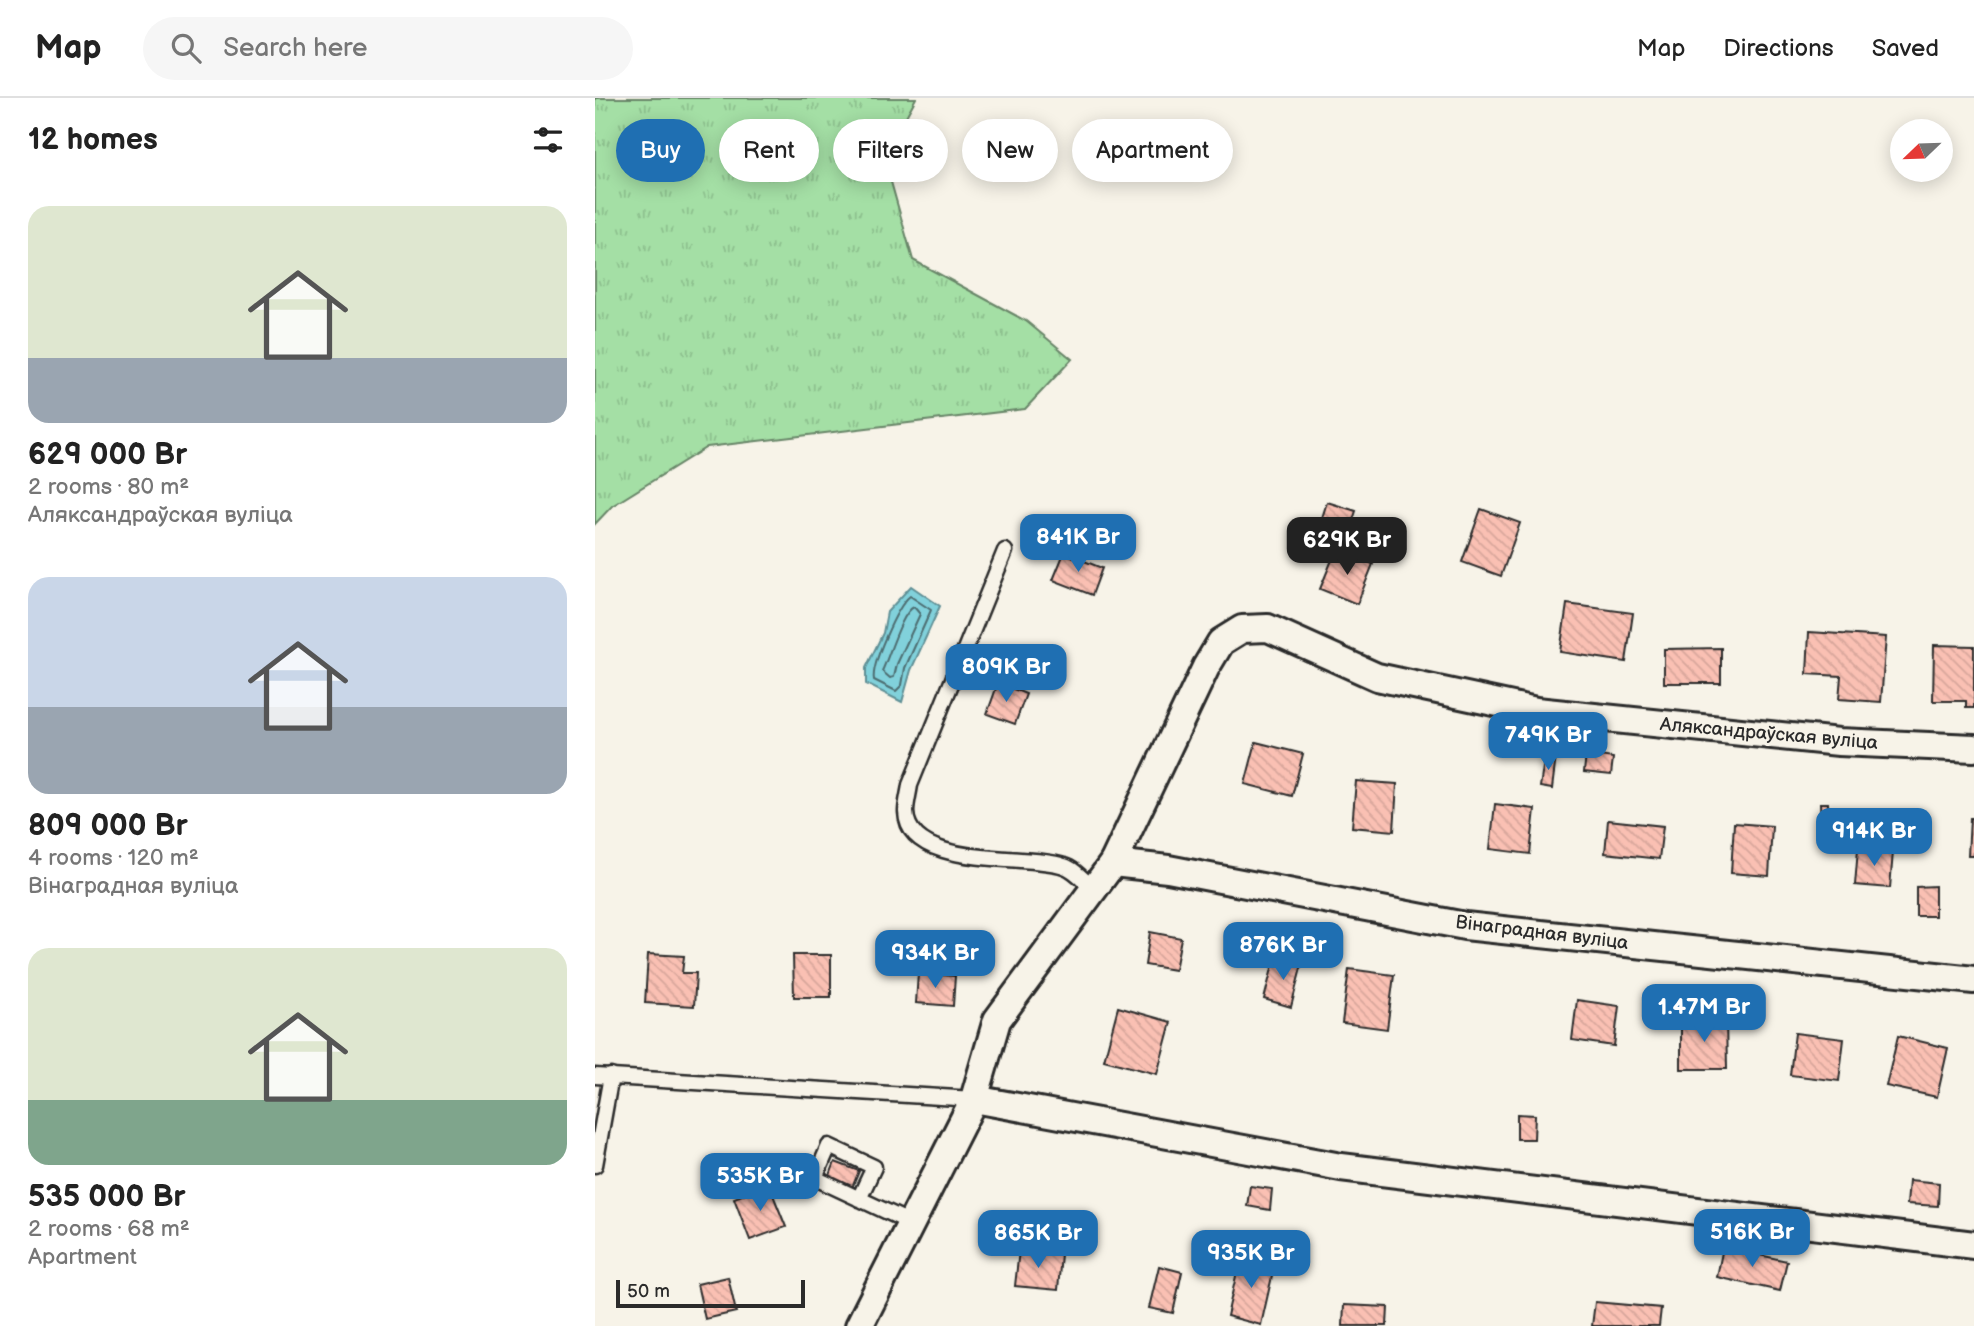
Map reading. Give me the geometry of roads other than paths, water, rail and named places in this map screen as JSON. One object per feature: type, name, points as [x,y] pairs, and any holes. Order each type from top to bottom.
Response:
[{"type":"street","name":"Аляксандраўская вуліца","points":[[1113,863],[1206,667],[1221,642],[1242,629],[1268,628],[1289,635],[1377,677],[1536,711],[1839,742],[1974,748]]},
{"type":"street","points":[[859,1326],[974,1099],[997,1020],[1113,863]]},
{"type":"street","name":"Вінаградная вуліца","points":[[1113,863],[1168,869],[1465,926],[1974,980]]},
{"type":"street","points":[[974,1099],[1341,1167],[1974,1245]]},
{"type":"lane","points":[[1005,551],[910,785],[906,814],[916,836],[936,847],[986,859],[1032,859],[1067,866],[1094,889]]},
{"type":"lane","points":[[595,1076],[974,1099]]},
{"type":"lane","points":[[595,1165],[611,1076]]},
{"type":"lane","points":[[859,1199],[911,1223]]},
{"type":"water","points":[[911,586],[940,606],[911,670],[902,702],[866,684],[866,668],[883,633],[887,612]]}]
